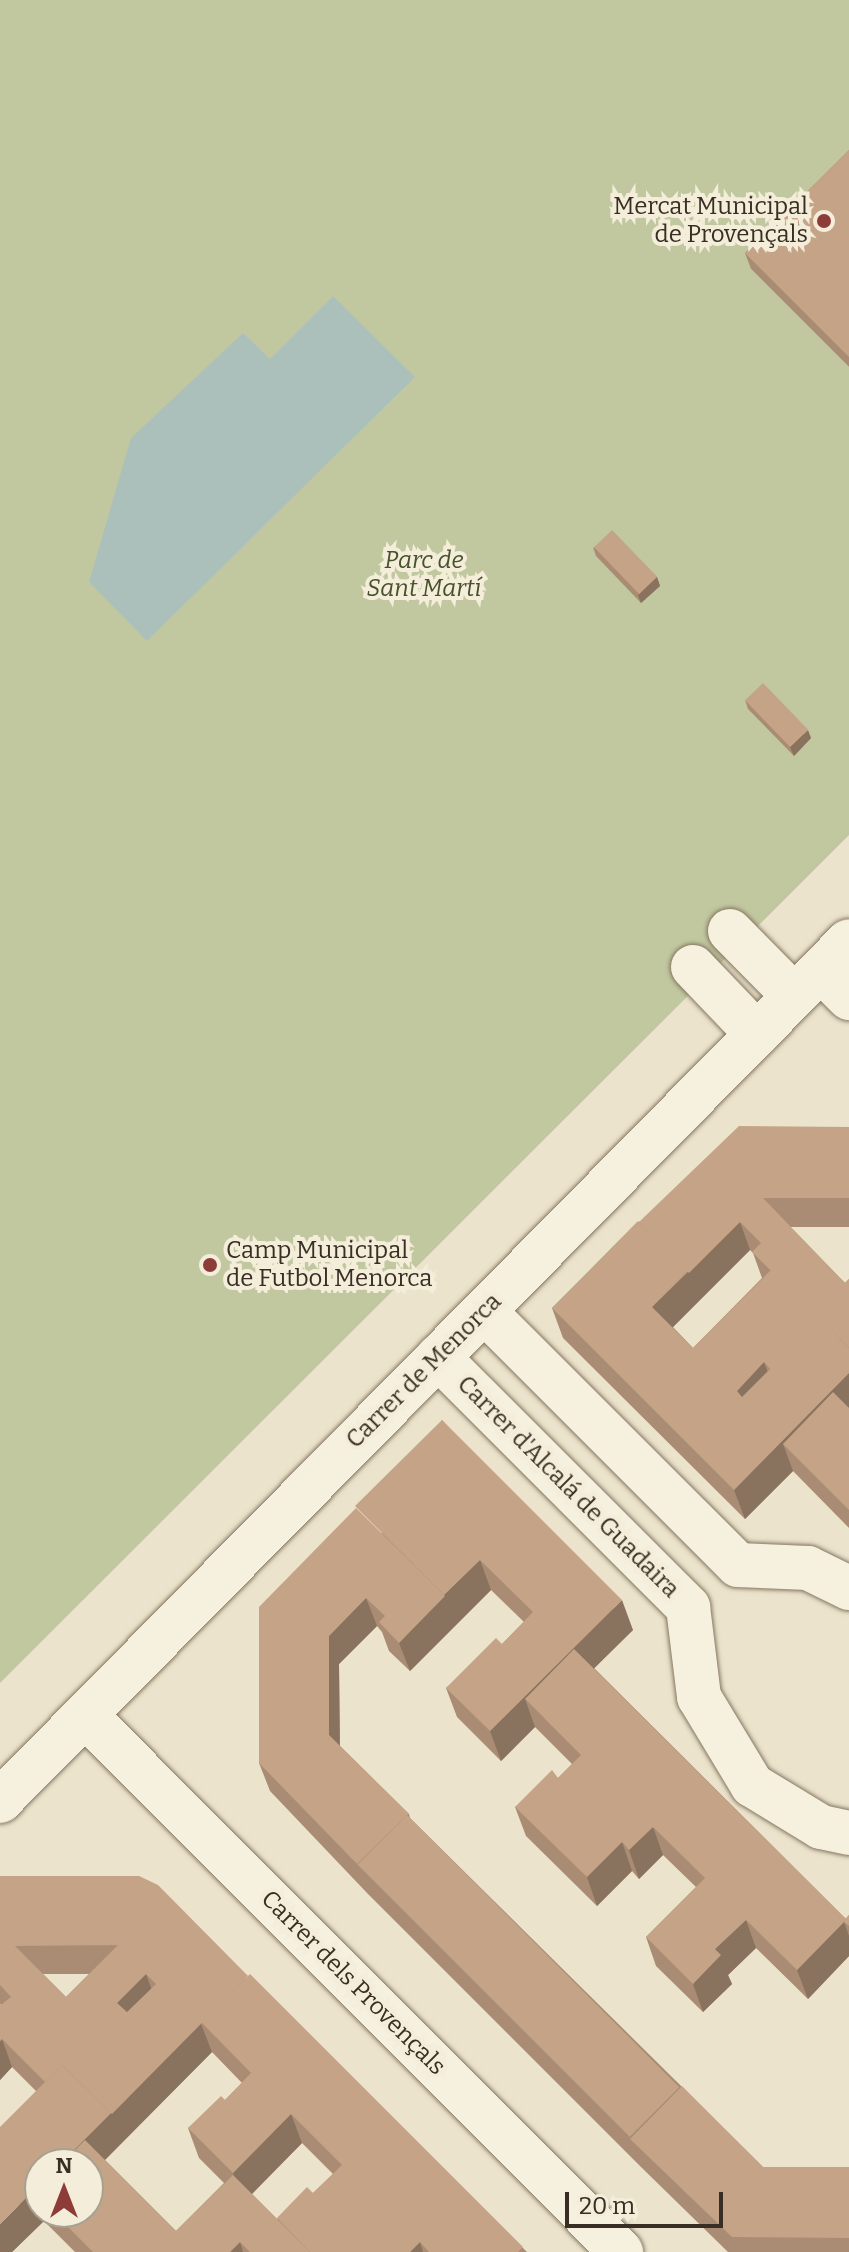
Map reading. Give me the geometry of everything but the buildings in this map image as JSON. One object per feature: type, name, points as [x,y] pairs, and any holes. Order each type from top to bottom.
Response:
[{"type":"street","points":[[730,931],[828,976]]},
{"type":"street","points":[[693,967],[757,1034]]},
{"type":"street","name":"Carrer de Menorca","points":[[0,1801],[757,1034],[828,976]]},
{"type":"street","points":[[484,1311],[738,1565],[808,1568],[849,1588]]},
{"type":"street","name":"Carrer d'Alcalá de Guadaira","points":[[438,1357],[688,1607],[699,1697],[752,1785],[821,1827],[849,1833]]},
{"type":"street","name":"Carrer dels Provençals","points":[[85,1715],[621,2252]]},
{"type":"green space","name":"Parc de Sant Martí","points":[[0,0],[849,0],[849,171],[751,269],[849,367],[849,835],[0,1683]]},
{"type":"water","points":[[333,296],[415,377],[147,641],[89,582],[131,438],[243,333],[270,359]]},
{"type":"place","name":"Mercat Municipal de Provençals","points":[[824,221]]},
{"type":"place","name":"Camp Municipal de Futbol Menorca","points":[[210,1265]]}]
